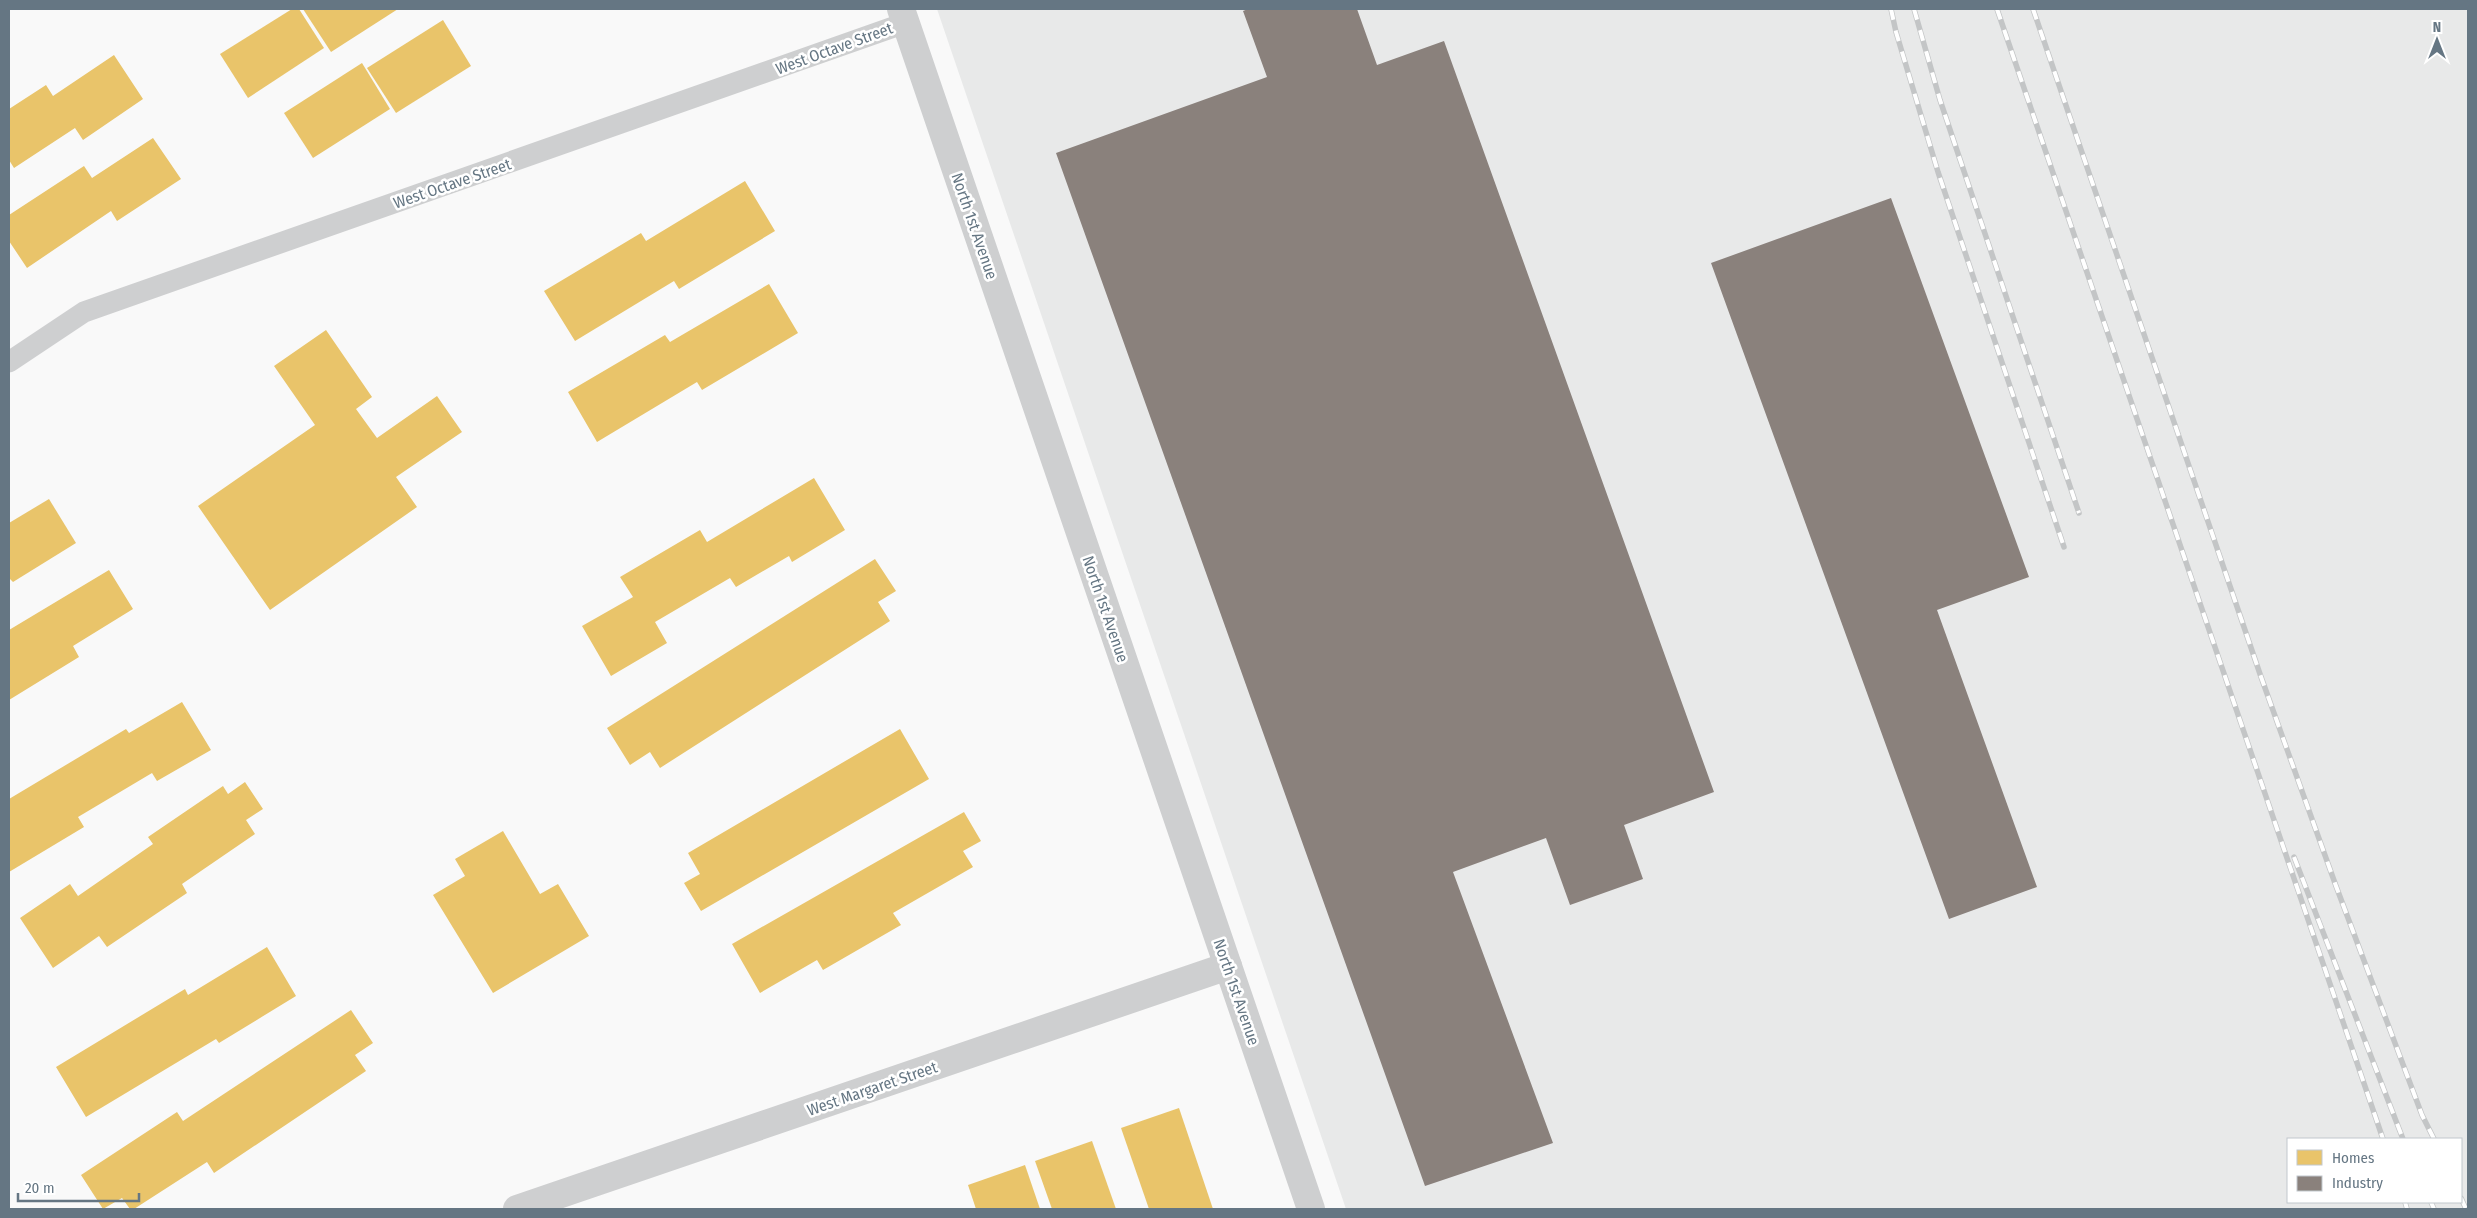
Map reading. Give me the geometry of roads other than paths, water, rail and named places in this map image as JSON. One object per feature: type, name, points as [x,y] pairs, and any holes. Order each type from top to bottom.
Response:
[{"type":"street","name":"North 1st Avenue","points":[[903,16],[1311,1209]]},
{"type":"street","name":"West Margaret Street","points":[[516,1209],[1228,966]]},
{"type":"lane","name":"West Octave Street","points":[[9,362],[84,312],[903,16]]},
{"type":"railway","points":[[1891,9],[1896,32],[1938,172],[2064,547]]},
{"type":"railway","points":[[1914,9],[1940,100],[2079,513]]},
{"type":"railway","points":[[1997,9],[2383,1138]]},
{"type":"railway","points":[[2033,9],[2260,674],[2336,886],[2422,1115],[2434,1138]]},
{"type":"railway","points":[[2294,857],[2403,1138]]},
{"type":"railway","points":[[2462,1200],[2466,1209]]},
{"type":"railway","points":[[2405,1203],[2407,1209]]},
{"type":"railway","points":[[2431,1203],[2434,1209]]}]
